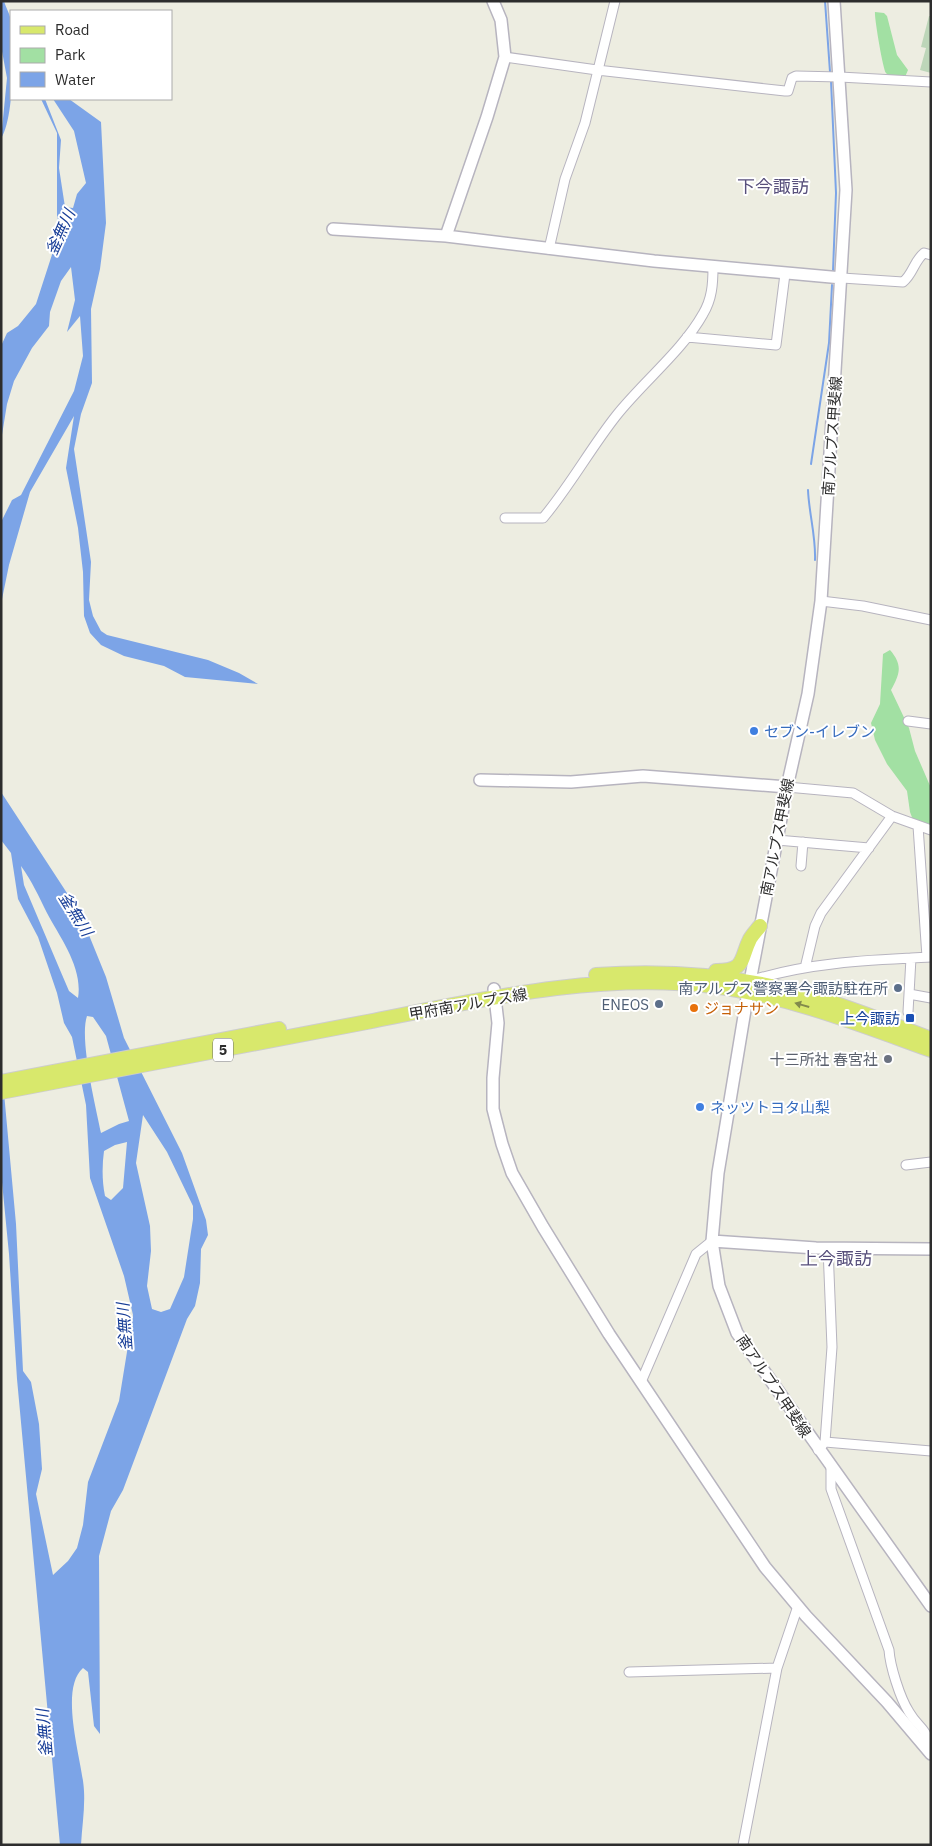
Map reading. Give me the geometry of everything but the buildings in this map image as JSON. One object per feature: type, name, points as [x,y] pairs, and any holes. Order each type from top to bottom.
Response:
[{"type":"main road","points":[[656,973],[680,969],[733,969],[745,958],[750,939],[760,926]]},
{"type":"main road","name":"甲府南アルプス線","points":[[1,1082],[593,976],[656,973],[824,1000],[931,1038]]},
{"type":"main road","name":"甲府南アルプス線","points":[[495,994],[612,984],[690,984],[749,987],[834,1014],[931,1050]]},
{"type":"main road","name":"甲府南アルプス線","points":[[1,1092],[443,1003]]},
{"type":"street","points":[[446,236],[487,117],[505,57],[501,20],[493,1]]},
{"type":"street","points":[[549,248],[565,179],[585,123],[615,1]]},
{"type":"street","name":"南アルプス甲斐線","points":[[834,1],[846,190],[842,278],[820,600],[808,694],[776,840],[749,987],[718,1173],[712,1241],[718,1286],[737,1333],[822,1446],[831,1467],[931,1606]]},
{"type":"street","points":[[505,57],[597,70],[785,91],[788,91],[792,78],[796,76],[931,82]]},
{"type":"street","points":[[333,229],[446,236],[713,267],[903,282],[910,277],[918,258],[924,254],[931,255]]},
{"type":"street","points":[[505,518],[543,518],[560,499],[595,444],[616,416],[687,337],[703,316],[710,300],[713,267]]},
{"type":"street","points":[[687,337],[776,345],[785,274]]},
{"type":"street","points":[[820,600],[931,620]]},
{"type":"street","points":[[908,721],[931,724]]},
{"type":"street","points":[[480,780],[571,782],[643,776],[787,786],[853,793],[892,816],[931,830]]},
{"type":"street","points":[[805,968],[820,913],[892,816]]},
{"type":"street","points":[[749,987],[805,968],[841,962],[929,957],[918,826]]},
{"type":"street","points":[[776,840],[869,848]]},
{"type":"street","points":[[801,866],[803,842]]},
{"type":"street","points":[[908,1012],[911,958]]},
{"type":"street","points":[[495,994],[498,1023],[493,1078],[493,1109],[512,1173],[543,1227],[641,1382],[765,1567],[930,1753]]},
{"type":"street","points":[[909,994],[931,998]]},
{"type":"street","points":[[906,1165],[931,1162]]},
{"type":"street","points":[[641,1382],[696,1254],[712,1241],[828,1248],[931,1249]]},
{"type":"street","points":[[828,1248],[832,1346],[822,1446],[931,1451]]},
{"type":"street","points":[[831,1467],[831,1489],[866,1581],[889,1650],[889,1660],[909,1712],[928,1737],[930,1753]]},
{"type":"street","points":[[743,1845],[777,1668],[798,1606]]},
{"type":"street","points":[[630,1672],[777,1668]]},
{"type":"green space","points":[[875,12],[884,13],[887,16],[897,55],[908,70],[905,77],[892,76],[886,73],[879,43]]},
{"type":"green space","points":[[929,16],[931,16],[931,73],[920,70],[926,48],[921,47]]},
{"type":"green space","points":[[890,650],[897,660],[899,670],[891,690],[909,728],[915,751],[931,788],[931,826],[913,820],[907,791],[887,764],[875,740],[871,723],[880,704],[883,654]]},
{"type":"water","points":[[1,1],[4,1],[10,18],[11,100],[6,128],[1,139],[7,78],[1,46]]},
{"type":"water","name":"釜無川","points":[[41,100],[45,100],[61,140],[59,168],[65,207],[73,208],[77,194],[86,183],[74,131],[54,100],[70,100],[101,122],[106,223],[100,269],[91,309],[92,383],[81,414],[74,449],[91,562],[89,600],[93,616],[101,631],[107,635],[208,660],[239,673],[258,684],[185,677],[164,666],[124,656],[101,645],[90,633],[84,616],[83,572],[78,528],[66,468],[74,416],[30,492],[9,565],[1,604],[1,522],[12,500],[21,495],[74,391],[83,356],[80,316],[67,332],[75,300],[71,267],[61,281],[50,312],[49,326],[32,348],[14,381],[7,404],[1,441],[1,346],[7,333],[18,326],[36,304],[60,230],[57,215],[57,133]]},
{"type":"water","name":"釜無川","points":[[1,792],[80,913],[106,977],[124,1038],[182,1153],[206,1220],[208,1235],[201,1249],[200,1283],[195,1306],[187,1319],[123,1490],[111,1511],[99,1556],[100,1734],[94,1726],[88,1672],[83,1668],[76,1678],[72,1693],[74,1727],[84,1791],[81,1845],[60,1845],[17,1379],[9,1254],[1,1172],[1,1060],[16,1224],[23,1371],[31,1382],[39,1424],[42,1469],[36,1494],[53,1575],[68,1561],[77,1548],[83,1525],[88,1482],[119,1401],[133,1315],[124,1276],[90,1178],[86,1105],[72,1037],[64,1023],[57,993],[38,937],[18,899],[11,853],[1,840]],"holes":[[[21,866],[70,954],[77,976],[78,998],[69,991],[24,885]],[[87,1016],[93,1017],[106,1036],[129,1121],[101,1133],[89,1074],[85,1027]],[[143,1115],[167,1152],[193,1206],[193,1219],[184,1277],[170,1309],[161,1312],[152,1309],[147,1286],[151,1251],[150,1226],[136,1163]],[[127,1142],[123,1188],[111,1200],[105,1196],[103,1162],[104,1151],[115,1145]]]},
{"type":"waterway","points":[[825,1],[830,72]]},
{"type":"waterway","points":[[831,81],[836,193],[833,271]]},
{"type":"waterway","points":[[811,464],[829,343],[832,285]]},
{"type":"waterway","points":[[808,490],[815,560]]},
{"type":"place","name":"セブン-イレブン","points":[[754,731]]},
{"type":"place","name":"南アルプス警察署今諏訪駐在所","points":[[898,988]]},
{"type":"place","name":"ENEOS","points":[[659,1004]]},
{"type":"place","name":"ジョナサン","points":[[694,1008]]},
{"type":"place","name":"上今諏訪","points":[[910,1018]]},
{"type":"place","name":"十三所社 春宮社","points":[[888,1059]]},
{"type":"place","name":"ネッツトヨタ山梨","points":[[700,1107]]},
{"type":"district","name":"下今諏訪","points":[[773,186]]},
{"type":"district","name":"上今諏訪","points":[[836,1258]]}]
